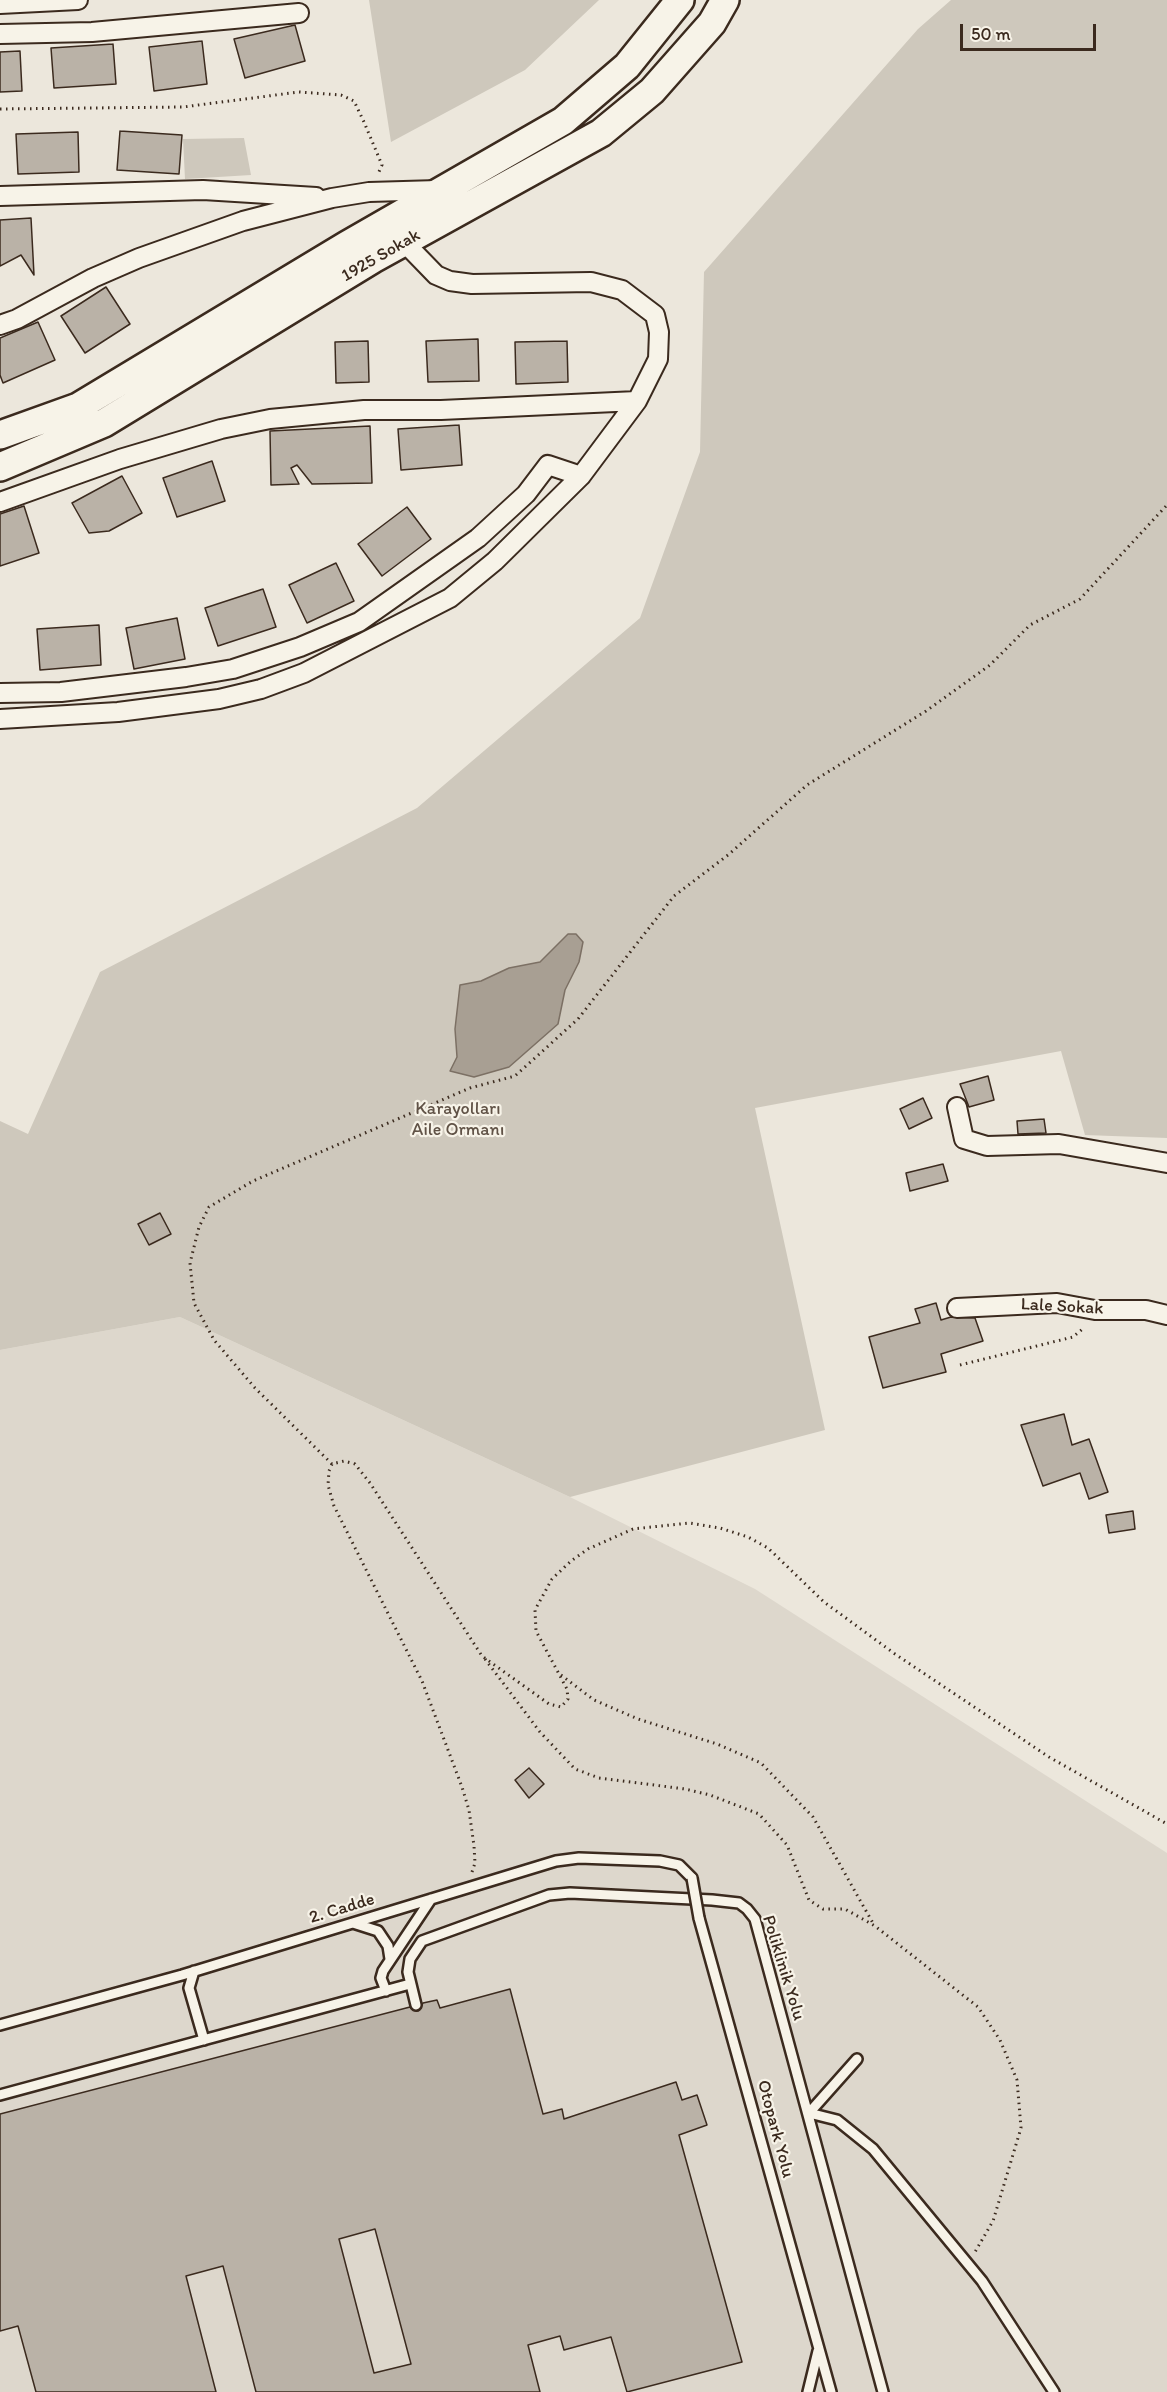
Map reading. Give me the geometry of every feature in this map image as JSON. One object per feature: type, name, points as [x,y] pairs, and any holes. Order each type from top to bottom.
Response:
[{"type":"main road","name":"1925 Sokak","points":[[0,435],[78,407],[562,121],[627,66],[680,0]]},
{"type":"main road","name":"1925 Sokak","points":[[0,467],[104,423],[404,242],[601,133],[652,91],[712,23],[725,0]]},
{"type":"street","points":[[0,4],[78,0]]},
{"type":"street","points":[[0,34],[92,32],[300,12]]},
{"type":"street","points":[[0,196],[203,190],[332,198]]},
{"type":"street","points":[[0,325],[27,314],[93,278],[139,258],[243,221],[332,198],[369,192],[442,190]]},
{"type":"street","points":[[0,719],[118,712],[219,699],[261,689],[304,673],[450,598],[495,561],[581,476],[637,401],[658,359],[659,332],[655,315],[621,290],[591,282],[472,284],[450,281],[436,275],[404,242]]},
{"type":"street","points":[[0,502],[120,459],[221,429],[270,419],[364,410],[441,410],[637,401]]},
{"type":"street","points":[[0,693],[61,692],[186,677],[233,669],[300,647],[359,622],[478,538],[526,494],[548,465],[581,476]]},
{"type":"street","points":[[957,1107],[964,1139],[987,1146],[1059,1144],[1167,1163]]},
{"type":"street","name":"Lale Sokak","points":[[957,1308],[1057,1303],[1095,1310],[1146,1310],[1166,1313]]},
{"type":"lane","name":"2. Cadde","points":[[0,2025],[194,1971],[556,1861],[579,1858],[660,1861],[679,1865],[692,1878]]},
{"type":"lane","name":"Otopark Yolu","points":[[692,1878],[699,1918],[831,2392]]},
{"type":"lane","name":"Poliklinik Yolu","points":[[416,2005],[410,1984],[410,1959],[422,1941],[549,1895],[581,1894],[739,1903],[755,1919],[883,2392]]},
{"type":"lane","points":[[386,1991],[381,1978],[390,1959],[430,1899]]},
{"type":"lane","points":[[351,1923],[378,1931],[388,1946],[390,1959]]},
{"type":"lane","points":[[194,1971],[189,1988],[204,2040]]},
{"type":"lane","points":[[0,2095],[410,1984]]},
{"type":"lane","points":[[857,2059],[809,2113],[837,2120],[873,2149],[968,2264],[1054,2392]]},
{"type":"lane","points":[[808,2392],[818,2349]]},
{"type":"path","points":[[0,110],[183,107],[299,92],[341,94],[354,101],[382,165],[369,192]]},
{"type":"path","points":[[332,1464],[255,1388],[214,1341],[194,1302],[190,1263],[199,1227],[208,1207],[253,1181],[470,1088],[515,1076],[578,1019],[674,896],[728,855],[807,785],[926,711],[990,665],[1030,625],[1080,598],[1167,505]]},
{"type":"path","points":[[960,1365],[1073,1336],[1086,1327],[1095,1310]]},
{"type":"path","points":[[332,1464],[344,1461],[355,1464],[370,1483],[482,1656],[540,1732],[575,1769],[599,1778],[685,1789],[710,1795],[759,1814],[787,1845],[809,1900],[823,1909],[845,1909],[875,1926],[978,2007],[1000,2040],[1017,2080],[1020,2128],[993,2221],[968,2264]]},
{"type":"path","points":[[332,1464],[328,1485],[334,1506],[422,1682],[462,1787],[469,1810],[475,1863],[466,1888]]},
{"type":"path","points":[[482,1656],[549,1704],[561,1707],[568,1699],[567,1689],[536,1630],[535,1610],[552,1579],[588,1549],[633,1529],[689,1524],[720,1528],[748,1537],[768,1548],[824,1602],[895,1654],[1049,1757],[1167,1824]]},
{"type":"path","points":[[559,1674],[603,1704],[638,1719],[717,1744],[761,1763],[813,1817],[875,1926]]},
{"type":"shaded area","points":[[568,934],[576,934],[583,942],[579,962],[565,990],[558,1024],[509,1067],[474,1077],[450,1071],[457,1057],[455,1029],[460,985],[481,981],[509,968],[540,962]]},
{"type":"shaded area","points":[[180,1317],[570,1497],[755,1589],[1167,1853],[1167,2392],[0,2392],[0,1350]]},
{"type":"green space","points":[[369,0],[599,0],[525,70],[391,142]]},
{"type":"green space","name":"Karayolları Aile Ormanı","points":[[951,0],[1167,0],[1167,1138],[1085,1135],[1061,1051],[755,1108],[825,1430],[570,1497],[180,1317],[0,1350],[0,1121],[28,1134],[100,972],[417,808],[640,618],[700,452],[704,272],[918,29]]},
{"type":"green space","points":[[244,138],[251,175],[185,179],[183,139]]},
{"type":"building","points":[[295,25],[305,61],[245,78],[234,39]]},
{"type":"building","points":[[202,41],[207,84],[154,91],[149,47]]},
{"type":"building","points":[[113,44],[116,84],[54,88],[51,48]]},
{"type":"building","points":[[20,51],[22,91],[0,92],[0,52]]},
{"type":"building","points":[[120,131],[182,135],[179,174],[117,170]]},
{"type":"building","points":[[78,132],[79,172],[18,174],[16,134]]},
{"type":"building","points":[[31,218],[34,275],[21,255],[0,266],[0,220]]},
{"type":"building","points":[[106,287],[130,324],[85,353],[61,316]]},
{"type":"building","points":[[38,322],[55,360],[3,383],[0,375],[0,338]]},
{"type":"building","points":[[478,339],[479,381],[428,382],[426,341]]},
{"type":"building","points":[[368,341],[369,382],[336,383],[335,342]]},
{"type":"building","points":[[567,341],[568,382],[516,384],[515,342]]},
{"type":"building","points":[[459,425],[462,465],[401,470],[398,429]]},
{"type":"building","points":[[370,426],[372,483],[312,484],[297,465],[291,468],[299,484],[271,485],[270,431]]},
{"type":"building","points":[[212,461],[225,501],[177,517],[163,478]]},
{"type":"building","points":[[122,476],[142,513],[109,531],[89,533],[72,503]]},
{"type":"building","points":[[24,506],[39,553],[0,566],[0,514]]},
{"type":"building","points":[[407,507],[431,539],[382,576],[358,544]]},
{"type":"building","points":[[336,563],[354,601],[307,623],[289,585]]},
{"type":"building","points":[[263,589],[276,627],[218,646],[205,608]]},
{"type":"building","points":[[177,618],[185,659],[134,669],[126,628]]},
{"type":"building","points":[[99,625],[101,665],[40,670],[37,629]]},
{"type":"building","points":[[988,1076],[994,1100],[969,1107],[960,1084]]},
{"type":"building","points":[[923,1098],[932,1118],[909,1129],[900,1109]]},
{"type":"building","points":[[1044,1119],[1046,1133],[1018,1134],[1017,1121]]},
{"type":"building","points":[[943,1164],[948,1181],[910,1191],[906,1173]]},
{"type":"building","points":[[160,1213],[171,1234],[149,1245],[138,1224]]},
{"type":"building","points":[[936,1303],[941,1320],[951,1317],[975,1318],[983,1341],[941,1354],[946,1372],[883,1388],[869,1337],[920,1323],[915,1309]]},
{"type":"building","points":[[1064,1414],[1072,1445],[1089,1439],[1108,1492],[1089,1499],[1080,1473],[1043,1486],[1021,1425]]},
{"type":"building","points":[[1133,1511],[1135,1529],[1109,1533],[1106,1515]]},
{"type":"building","points":[[529,1768],[544,1784],[529,1798],[515,1780]]},
{"type":"building","points":[[510,1989],[543,2114],[562,2109],[564,2119],[676,2082],[682,2100],[697,2095],[707,2125],[679,2135],[742,2362],[627,2392],[611,2337],[564,2350],[560,2336],[528,2345],[540,2392],[256,2392],[223,2266],[186,2276],[216,2392],[36,2392],[18,2326],[0,2331],[0,2114],[410,2007],[418,2011],[423,2003],[437,2000],[440,2008]],"holes":[[[375,2229],[411,2364],[374,2373],[339,2239]]]}]
